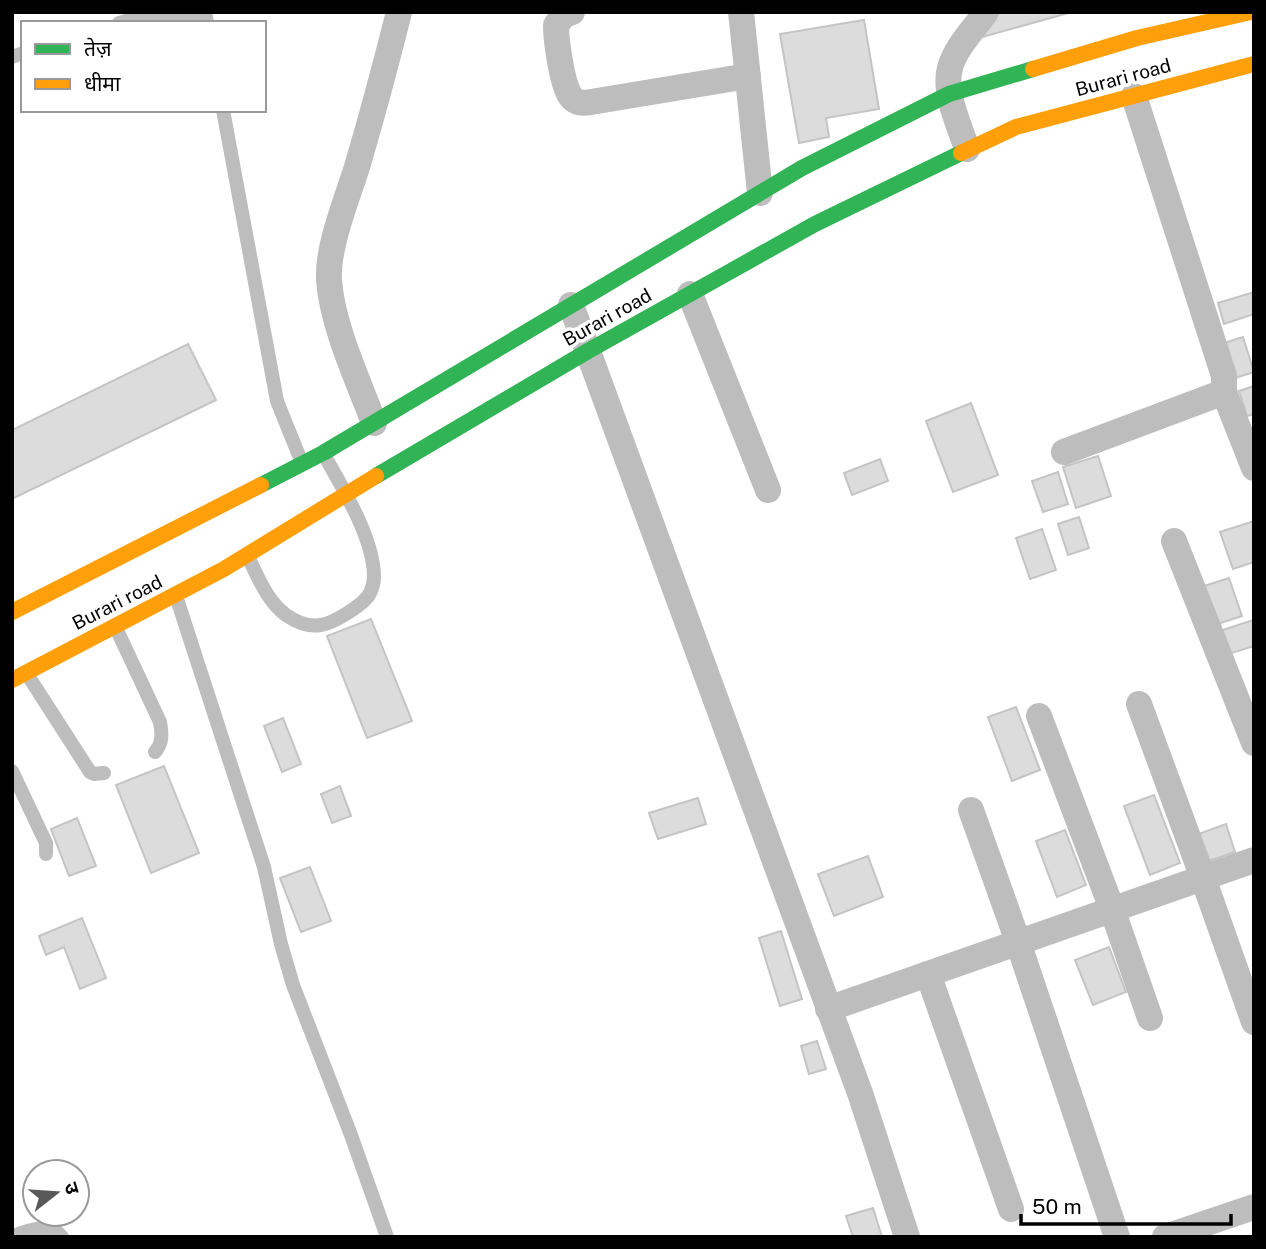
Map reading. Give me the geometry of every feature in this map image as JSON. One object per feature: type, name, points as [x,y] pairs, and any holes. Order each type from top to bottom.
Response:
[{"type":"main road","name":"Burari road","points":[[12,612],[323,453],[802,168],[928,104],[949,94],[1137,38],[1251,12]]},
{"type":"main road","name":"Burari road","points":[[20,676],[247,555],[587,351],[815,224],[1016,127],[1254,64]]},
{"type":"street","points":[[374,423],[338,328],[329,279],[331,253],[374,109],[399,12]]},
{"type":"street","points":[[572,12],[564,15],[556,25],[556,38],[566,87],[571,97],[579,103],[748,76]]},
{"type":"street","points":[[741,12],[761,193]]},
{"type":"street","points":[[967,149],[949,94],[949,69],[957,52],[986,12]]},
{"type":"street","points":[[1134,96],[1224,376],[1224,392],[1254,468]]},
{"type":"street","points":[[690,294],[768,490]]},
{"type":"street","points":[[571,305],[860,1093],[906,1237]]},
{"type":"street","points":[[1064,452],[1224,392]]},
{"type":"street","points":[[1174,541],[1254,743]]},
{"type":"street","points":[[1139,704],[1254,1022]]},
{"type":"street","points":[[1039,716],[1150,1018]]},
{"type":"street","points":[[971,810],[1117,1237]]},
{"type":"street","points":[[828,1009],[1254,860]]},
{"type":"street","points":[[928,974],[1011,1209]]},
{"type":"street","points":[[1165,1237],[1254,1208]]},
{"type":"lane","points":[[126,21],[154,13],[206,17],[207,21]]},
{"type":"lane","points":[[223,112],[277,401],[302,463]]},
{"type":"lane","points":[[247,555],[267,596],[285,615],[303,624],[322,625],[347,615],[370,595],[374,579],[364,534],[323,453]]},
{"type":"lane","points":[[176,595],[264,867],[293,985],[387,1237]]},
{"type":"lane","points":[[116,626],[160,722],[161,744],[155,752]]},
{"type":"lane","points":[[20,676],[90,772],[104,773]]},
{"type":"lane","points":[[12,771],[46,843],[46,854]]},
{"type":"lane","points":[[12,1236],[38,1228],[48,1228],[62,1237]]},
{"type":"building","points":[[994,12],[1072,12],[975,39]]},
{"type":"building","points":[[864,20],[879,109],[826,118],[829,137],[799,143],[780,34]]},
{"type":"building","points":[[1254,292],[1254,314],[1224,324],[1218,303]]},
{"type":"building","points":[[1243,337],[1254,372],[1232,379],[1221,344]]},
{"type":"building","points":[[188,344],[216,400],[12,499],[12,430]]},
{"type":"building","points":[[1254,386],[1254,414],[1247,416],[1239,391]]},
{"type":"building","points":[[971,403],[998,475],[953,492],[926,421]]},
{"type":"building","points":[[1098,456],[1111,496],[1076,508],[1063,467]]},
{"type":"building","points":[[880,459],[888,481],[852,495],[844,473]]},
{"type":"building","points":[[1058,472],[1068,504],[1043,512],[1032,481]]},
{"type":"building","points":[[1079,517],[1089,548],[1068,555],[1058,524]]},
{"type":"building","points":[[1254,521],[1254,562],[1233,569],[1220,532]]},
{"type":"building","points":[[1042,529],[1056,570],[1030,579],[1016,538]]},
{"type":"building","points":[[1229,578],[1242,616],[1211,626],[1198,588]]},
{"type":"building","points":[[371,619],[412,721],[367,738],[327,636]]},
{"type":"building","points":[[1253,620],[1254,646],[1225,655],[1217,632]]},
{"type":"building","points":[[1016,707],[1040,770],[1012,781],[988,717]]},
{"type":"building","points":[[283,718],[301,764],[282,772],[264,726]]},
{"type":"building","points":[[164,766],[199,853],[151,873],[116,785]]},
{"type":"building","points":[[340,786],[351,816],[332,823],[321,794]]},
{"type":"building","points":[[1154,795],[1180,863],[1150,875],[1124,806]]},
{"type":"building","points":[[698,798],[706,824],[658,839],[649,813]]},
{"type":"building","points":[[77,818],[96,866],[69,876],[51,829]]},
{"type":"building","points":[[1226,824],[1235,852],[1203,863],[1193,836]]},
{"type":"building","points":[[1065,830],[1086,885],[1057,897],[1036,841]]},
{"type":"building","points":[[868,856],[883,897],[834,916],[818,874]]},
{"type":"building","points":[[310,867],[331,921],[301,932],[280,878]]},
{"type":"building","points":[[82,918],[106,978],[80,989],[64,947],[46,955],[39,936]]},
{"type":"building","points":[[781,931],[802,999],[780,1006],[759,938]]},
{"type":"building","points":[[1109,947],[1126,992],[1093,1005],[1075,960]]},
{"type":"building","points":[[817,1041],[826,1069],[809,1074],[801,1046]]},
{"type":"building","points":[[873,1208],[882,1237],[853,1237],[846,1216]]},
{"type":"traffic: fast","points":[[261,485],[323,453],[802,168],[949,94],[1033,69]]},
{"type":"traffic: fast","points":[[376,476],[588,351],[815,224],[961,153]]},
{"type":"traffic: slow","points":[[1033,69],[1137,38],[1251,12]]},
{"type":"traffic: slow","points":[[961,153],[1016,127],[1254,64]]},
{"type":"traffic: slow","points":[[12,680],[224,569],[376,476]]},
{"type":"traffic: slow","points":[[12,612],[261,485]]}]
